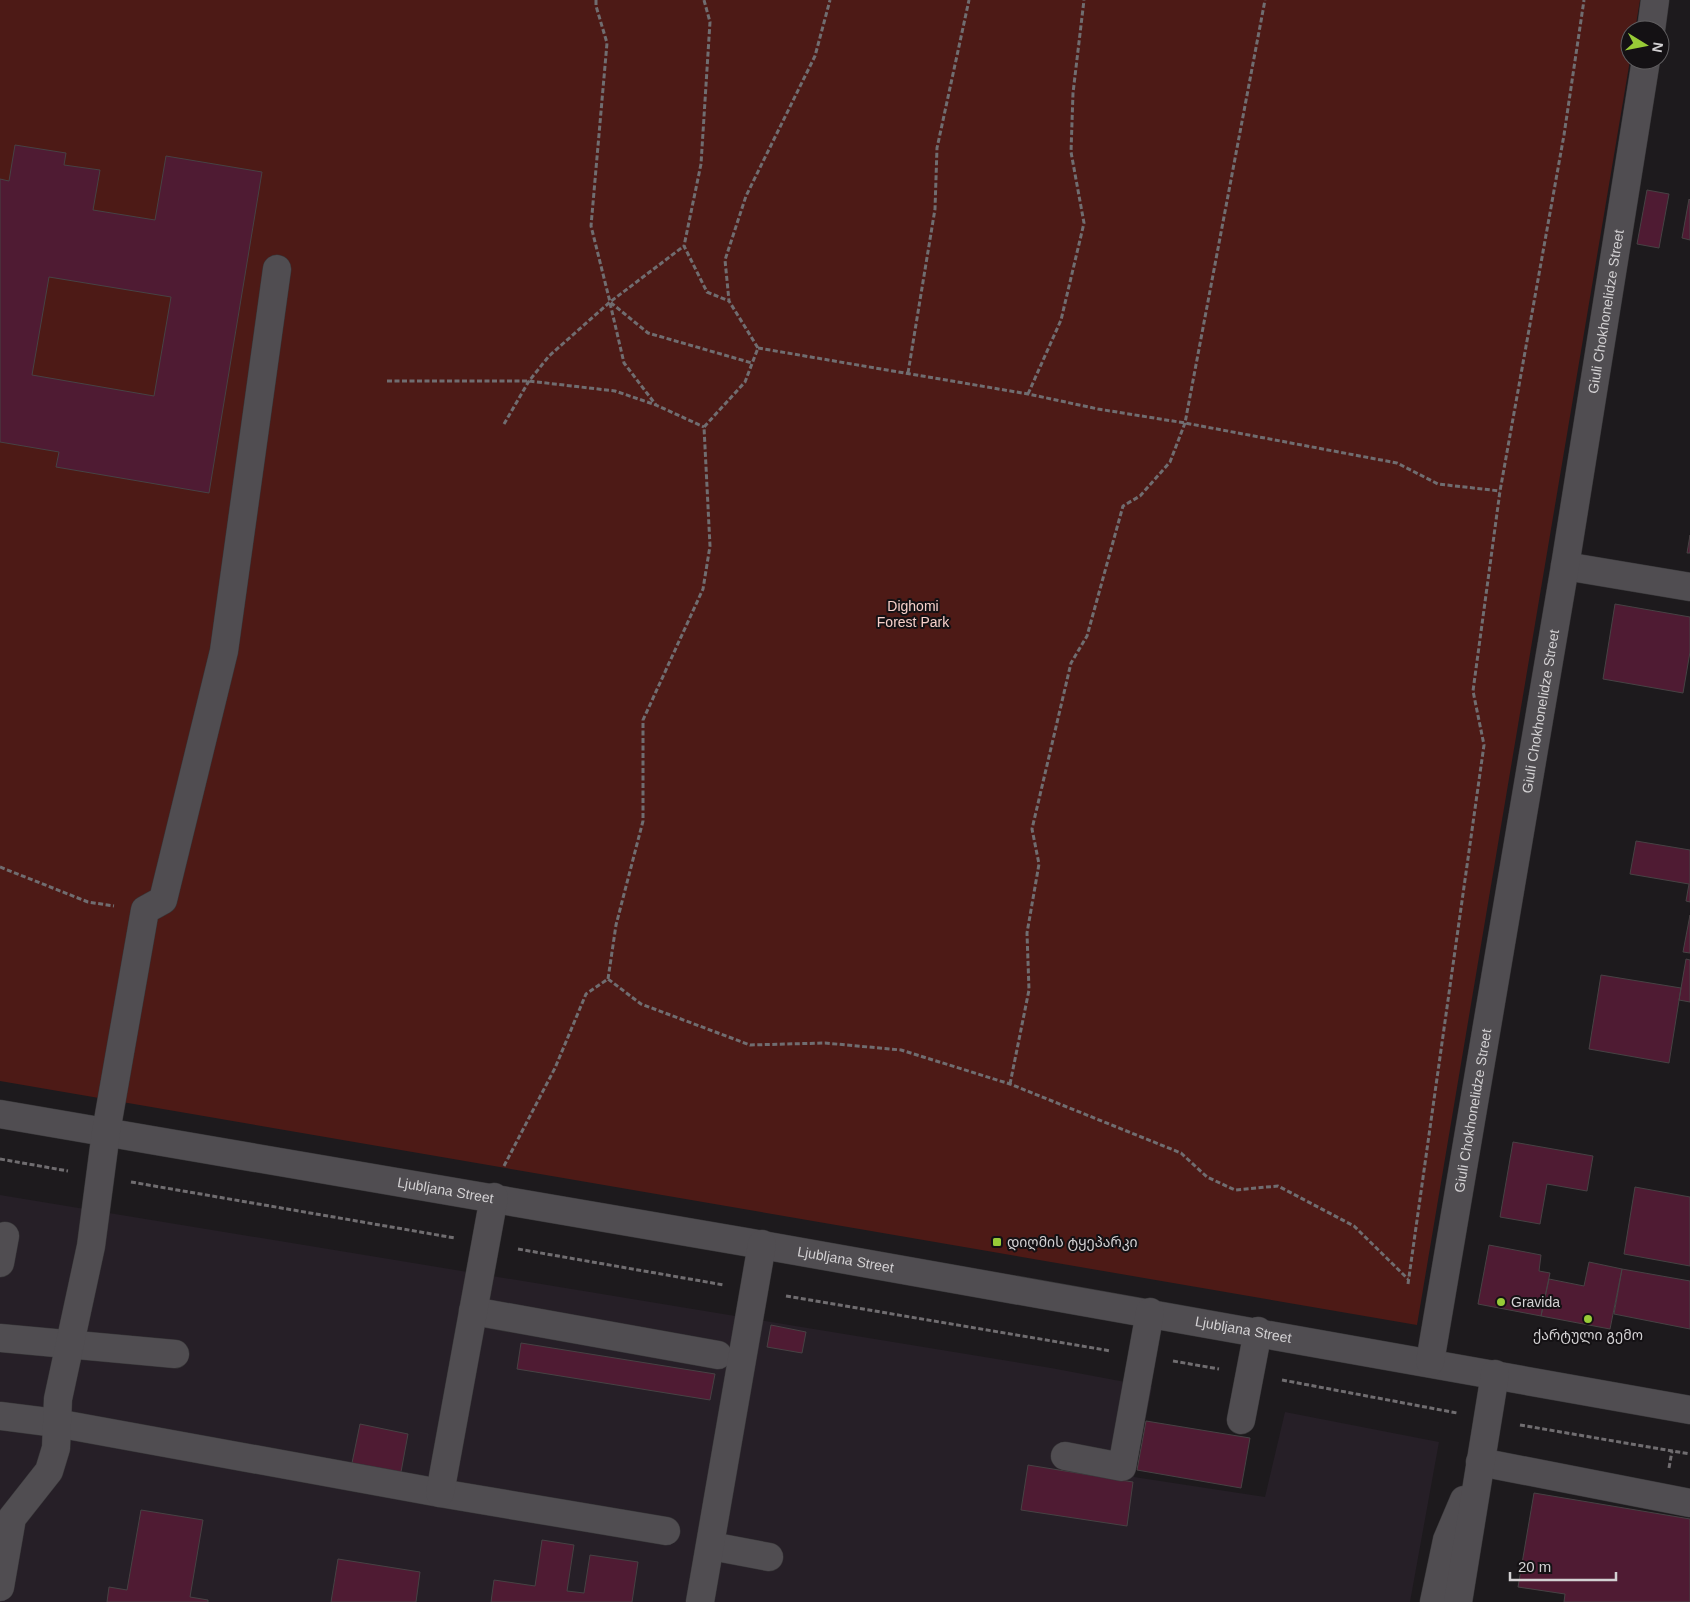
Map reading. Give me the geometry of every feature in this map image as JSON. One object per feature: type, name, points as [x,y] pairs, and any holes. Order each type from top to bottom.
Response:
[{"type":"street","points":[[1652,20],[1655,0]]},
{"type":"street","name":"Giuli Chokhonelidze Street","points":[[1430,1362],[1565,566],[1644,70]]},
{"type":"street","points":[[0,1586],[12,1518],[49,1471],[56,1448],[58,1399],[91,1246],[106,1132],[145,910],[163,900],[224,651],[277,269]]},
{"type":"street","points":[[1565,566],[1690,587]]},
{"type":"street","name":"Ljubljana Street","points":[[0,1114],[494,1197],[1258,1331],[1690,1410]]},
{"type":"street","points":[[440,1493],[494,1197]]},
{"type":"street","points":[[0,1263],[5,1236]]},
{"type":"street","points":[[700,1602],[762,1244]]},
{"type":"street","points":[[473,1311],[718,1355]]},
{"type":"street","points":[[1065,1456],[1122,1467],[1150,1312]]},
{"type":"street","points":[[1241,1420],[1258,1331]]},
{"type":"street","points":[[0,1338],[175,1354]]},
{"type":"street","points":[[1458,1602],[1495,1374]]},
{"type":"street","points":[[0,1416],[56,1423],[440,1493],[666,1531]]},
{"type":"street","points":[[1480,1462],[1690,1503]]},
{"type":"street","points":[[1434,1602],[1447,1540],[1480,1462]]},
{"type":"street","points":[[711,1546],[769,1557]]},
{"type":"path","points":[[596,0],[607,43],[591,226],[624,363],[656,405]]},
{"type":"path","points":[[704,0],[710,22],[701,164],[684,246],[706,292],[729,301]]},
{"type":"path","points":[[830,0],[815,56],[746,196],[725,260],[729,301],[758,348],[1028,394],[1098,409],[1185,423],[1398,463],[1438,484],[1500,491]]},
{"type":"path","points":[[908,373],[935,209],[937,148],[969,0]]},
{"type":"path","points":[[1028,394],[1061,320],[1084,223],[1071,152],[1073,93],[1084,0]]},
{"type":"path","points":[[1010,1084],[1029,990],[1028,932],[1040,864],[1032,829],[1071,663],[1088,636],[1123,506],[1140,496],[1170,462],[1185,423],[1266,0]]},
{"type":"path","points":[[1439,1311],[1406,1294],[1484,745],[1473,691],[1500,491],[1564,135],[1584,0]]},
{"type":"path","points":[[504,424],[529,381],[549,356],[610,302],[684,246]]},
{"type":"path","points":[[610,302],[648,333],[752,363]]},
{"type":"path","points":[[494,1197],[501,1172],[555,1068],[586,994],[608,979],[616,925],[643,821],[643,720],[703,589],[710,546],[704,427],[744,382],[758,348]]},
{"type":"path","points":[[387,381],[529,381],[616,391],[656,405],[704,427]]},
{"type":"path","points":[[0,867],[88,902],[145,910]]},
{"type":"path","points":[[608,979],[641,1004],[750,1045],[825,1043],[901,1050],[1010,1084],[1181,1153],[1207,1176],[1235,1190],[1278,1186],[1354,1226],[1408,1280]]},
{"type":"path","points":[[1519,1424],[1690,1454]]},
{"type":"shaded area","points":[[0,1195],[1051,1368],[1152,1387],[1134,1477],[1265,1497],[1285,1412],[1439,1442],[1410,1602],[0,1602]]},
{"type":"green space","name":"Dighomi Forest Park","points":[[0,0],[1640,0],[1637,20],[1620,20],[1620,70],[1628,70],[1417,1325],[0,1081]]},
{"type":"building","points":[[15,145],[66,153],[64,165],[100,170],[93,210],[155,220],[166,156],[262,172],[209,493],[56,467],[59,452],[0,442],[0,179],[9,181]],"holes":[[[49,277],[171,297],[154,396],[32,375]]]},
{"type":"building","points":[[1647,190],[1669,194],[1659,248],[1637,244]]},
{"type":"building","points":[[1690,200],[1690,240],[1682,238]]},
{"type":"building","points":[[1690,535],[1690,553],[1687,553]]},
{"type":"building","points":[[1615,604],[1690,617],[1690,652],[1683,693],[1603,679]]},
{"type":"building","points":[[1636,841],[1690,850],[1690,902],[1686,901],[1689,884],[1630,874]]},
{"type":"building","points":[[1690,915],[1690,953],[1683,952]]},
{"type":"building","points":[[1686,959],[1690,960],[1690,1002],[1679,1000]]},
{"type":"building","points":[[1601,975],[1681,988],[1669,1063],[1589,1049]]},
{"type":"building","points":[[1513,1142],[1593,1156],[1587,1191],[1547,1184],[1540,1224],[1500,1217]]},
{"type":"building","points":[[1635,1187],[1690,1197],[1690,1266],[1624,1254]]},
{"type":"building","points":[[1489,1245],[1541,1255],[1539,1271],[1550,1273],[1541,1316],[1478,1304]]},
{"type":"building","points":[[1589,1262],[1622,1269],[1610,1329],[1541,1316],[1549,1279],[1584,1286]]},
{"type":"building","points":[[1622,1269],[1690,1281],[1690,1329],[1614,1314]]},
{"type":"building","points":[[771,1325],[806,1332],[802,1353],[767,1347]]},
{"type":"building","points":[[521,1343],[715,1374],[710,1400],[517,1369]]},
{"type":"building","points":[[1146,1421],[1250,1438],[1241,1488],[1137,1470]]},
{"type":"building","points":[[360,1424],[408,1434],[401,1472],[352,1463]]},
{"type":"building","points":[[1028,1465],[1133,1482],[1127,1526],[1021,1510]]},
{"type":"building","points":[[1534,1493],[1690,1519],[1690,1602],[1564,1602],[1565,1594],[1518,1587]]},
{"type":"building","points":[[141,1510],[203,1520],[190,1597],[208,1600],[208,1602],[107,1602],[109,1587],[127,1590]]},
{"type":"building","points":[[542,1540],[574,1545],[567,1591],[584,1593],[590,1555],[638,1562],[632,1602],[491,1602],[494,1580],[535,1586]]},
{"type":"building","points":[[338,1559],[420,1572],[416,1602],[331,1602]]},
{"type":"place","name":"დიღმის ტყეპარკი","points":[[997,1242]]},
{"type":"place","name":"Gravida","points":[[1501,1302]]},
{"type":"place","name":"ქარტული გემო","points":[[1588,1319]]}]
